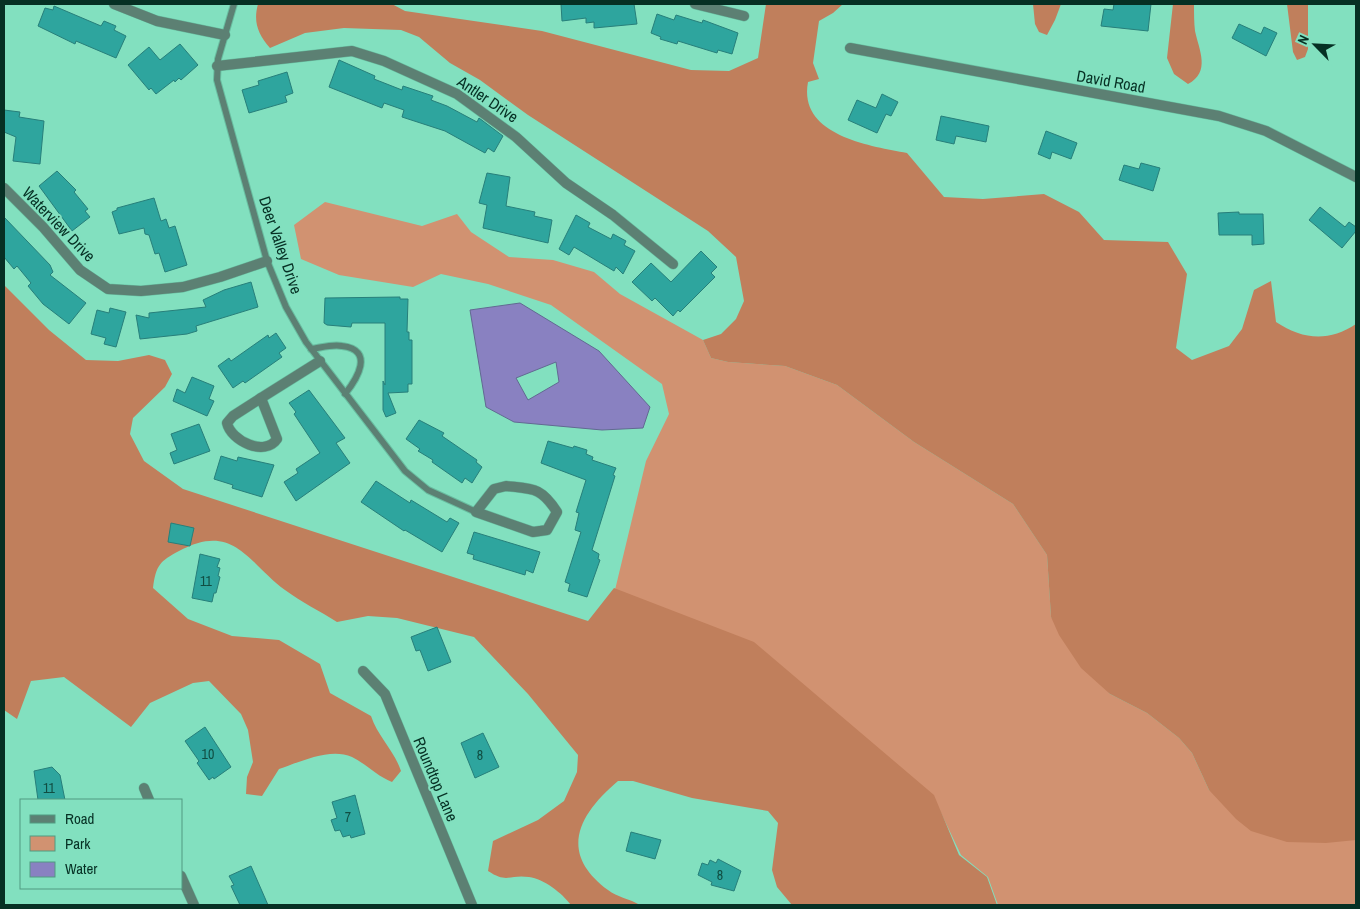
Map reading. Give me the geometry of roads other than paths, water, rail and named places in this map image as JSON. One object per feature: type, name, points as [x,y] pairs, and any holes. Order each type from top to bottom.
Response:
[{"type":"street","points":[[114,4],[158,21],[225,35]]},
{"type":"street","points":[[695,4],[744,16]]},
{"type":"street","name":"David Road","points":[[850,48],[1219,116],[1266,132],[1356,177]]},
{"type":"street","name":"Antler Drive","points":[[217,66],[352,51],[384,61],[457,94],[516,137],[566,183],[613,215],[673,264]]},
{"type":"street","name":"Waterview Drive","points":[[4,188],[43,227],[80,270],[108,289],[141,291],[183,287],[220,277],[267,260]]},
{"type":"street","points":[[261,398],[277,439],[273,444],[266,447],[240,441],[229,433],[227,424],[233,416],[261,398],[320,361]]},
{"type":"street","name":"Deer Valley Drive","points":[[506,486],[536,489],[547,496],[557,512],[547,530],[533,532],[476,512],[494,488],[506,486]]},
{"type":"street","name":"Roundtop Lane","points":[[363,671],[384,694],[472,905]]},
{"type":"street","points":[[144,788],[149,799]]},
{"type":"street","points":[[182,878],[194,905]]},
{"type":"lane","name":"Deer Valley Drive","points":[[234,4],[217,66],[216,80],[267,260],[286,307],[311,349],[405,471],[428,490],[476,512]]},
{"type":"lane","points":[[311,349],[344,346],[358,354],[362,361],[360,372],[345,394]]},
{"type":"water","points":[[520,303],[599,351],[650,407],[643,428],[602,430],[514,422],[486,407],[470,310]],"holes":[[[556,362],[559,382],[528,400],[516,378]]]}]
